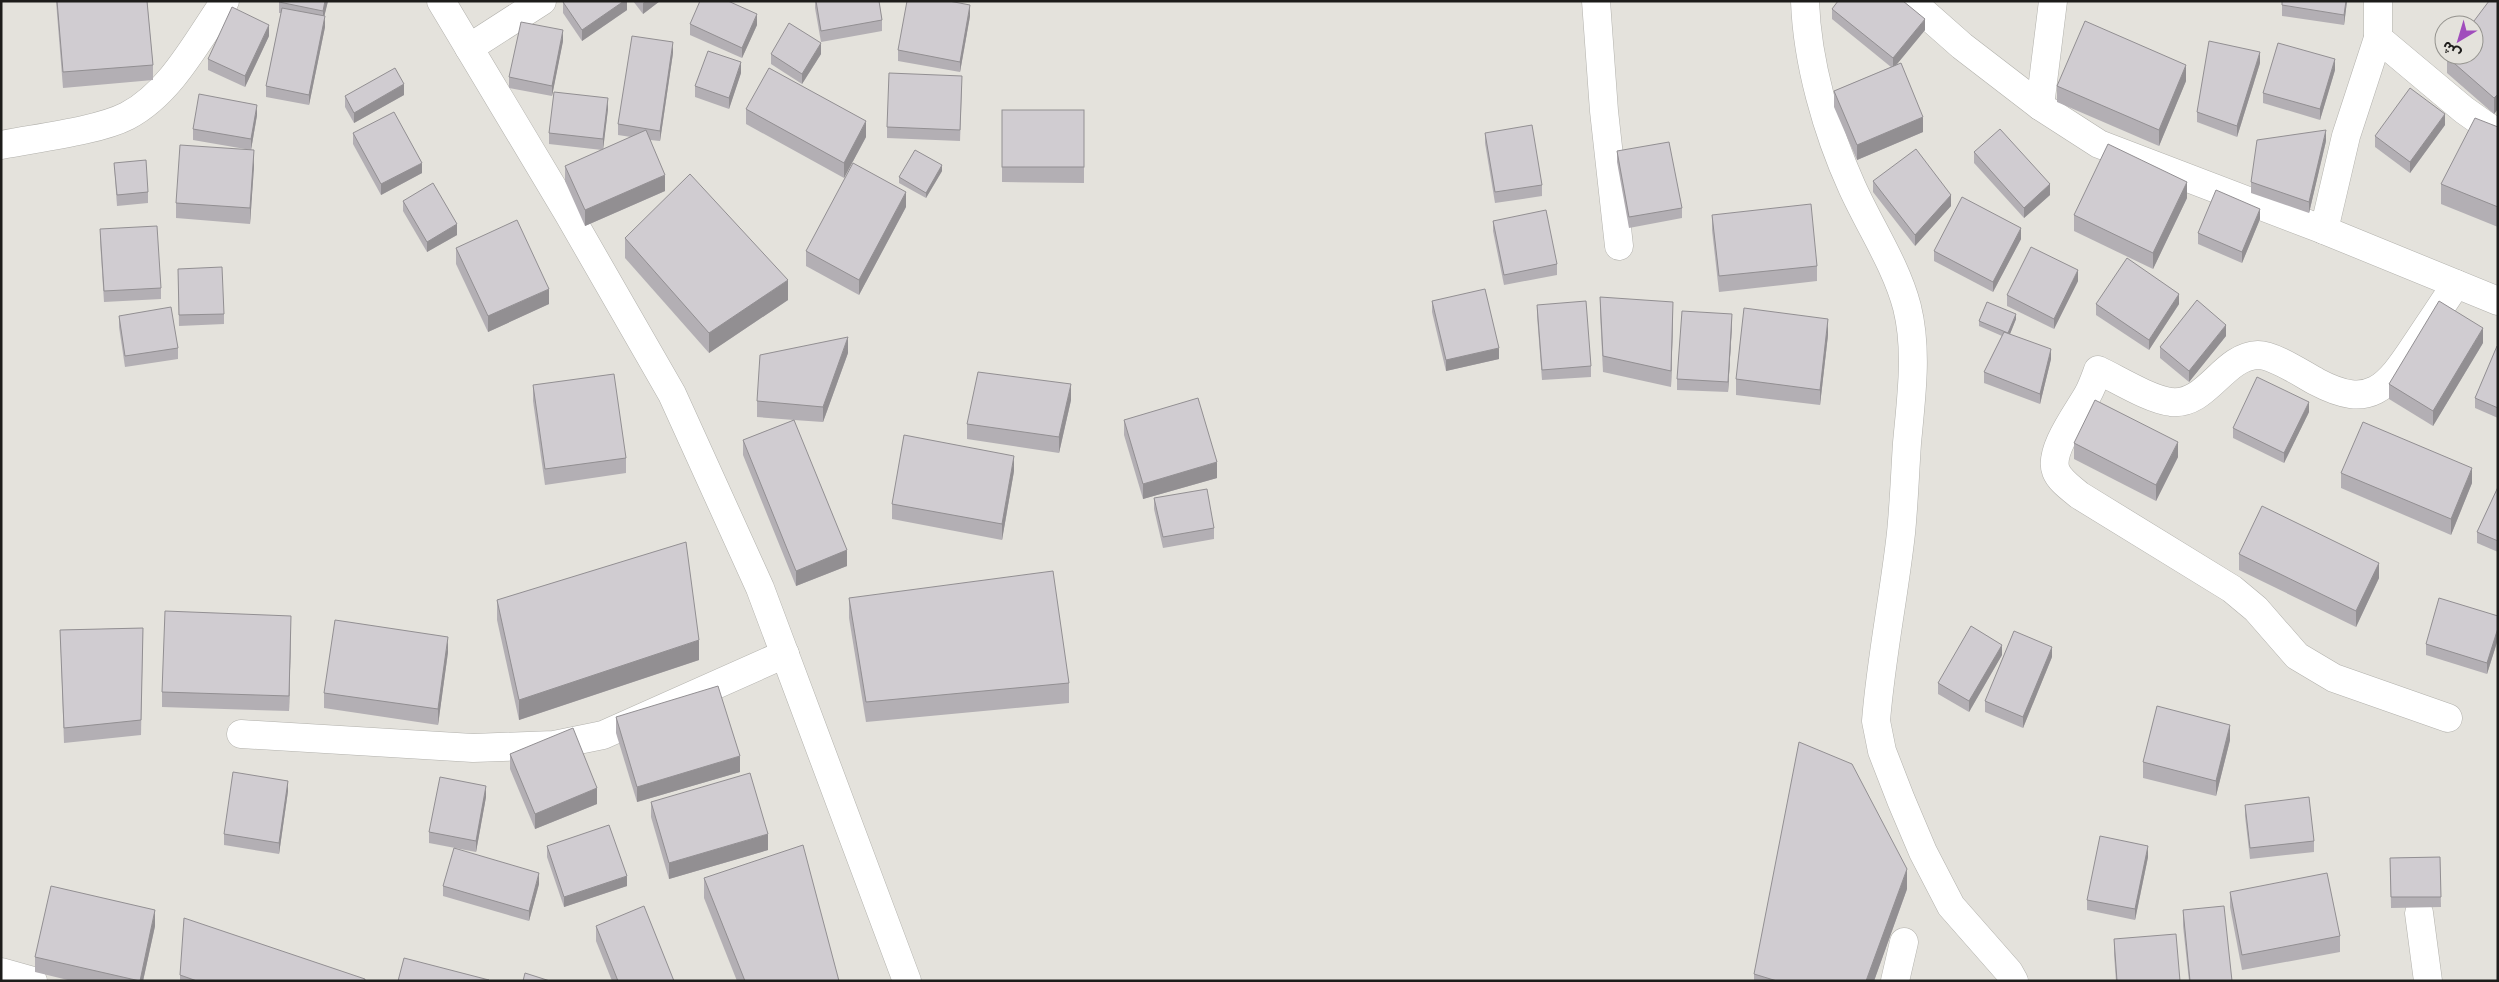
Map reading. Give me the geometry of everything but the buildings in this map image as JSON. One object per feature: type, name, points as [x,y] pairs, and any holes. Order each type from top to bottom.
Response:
[{"type":"street","points":[[1,144],[107,124],[127,116],[161,90],[225,1]]},
{"type":"street","points":[[441,1],[568,213],[672,394],[760,588],[907,981]]},
{"type":"street","points":[[469,48],[542,1]]},
{"type":"street","points":[[1596,1],[1604,110],[1619,246]]},
{"type":"street","points":[[1805,1],[1806,26],[1812,62],[1832,137],[1851,186],[1899,284],[1907,308],[1911,333],[1912,383],[1901,533],[1876,721],[1882,751],[1923,852],[1951,906],[2009,972],[2014,981]]},
{"type":"street","points":[[1911,1],[1962,46],[2040,106],[2099,144],[2324,230],[2498,301]]},
{"type":"street","points":[[2040,106],[2053,1]]},
{"type":"street","points":[[2324,230],[2346,136],[2378,38],[2378,1]]},
{"type":"street","points":[[2378,38],[2464,110],[2498,134]]},
{"type":"street","points":[[2448,718],[2334,678],[2297,656],[2256,609],[2232,589],[2080,495],[2059,478],[2054,464],[2056,452],[2065,432],[2088,394],[2098,370],[2154,396],[2171,402],[2183,401],[2203,390],[2242,358],[2260,355],[2337,392],[2362,394],[2374,391],[2386,384],[2399,370],[2456,284]]},
{"type":"street","points":[[241,734],[473,748],[554,746],[602,735],[785,654]]},
{"type":"street","points":[[2419,914],[2428,981]]},
{"type":"street","points":[[1895,981],[1904,942]]},
{"type":"street","points":[[1,972],[34,981]]}]
